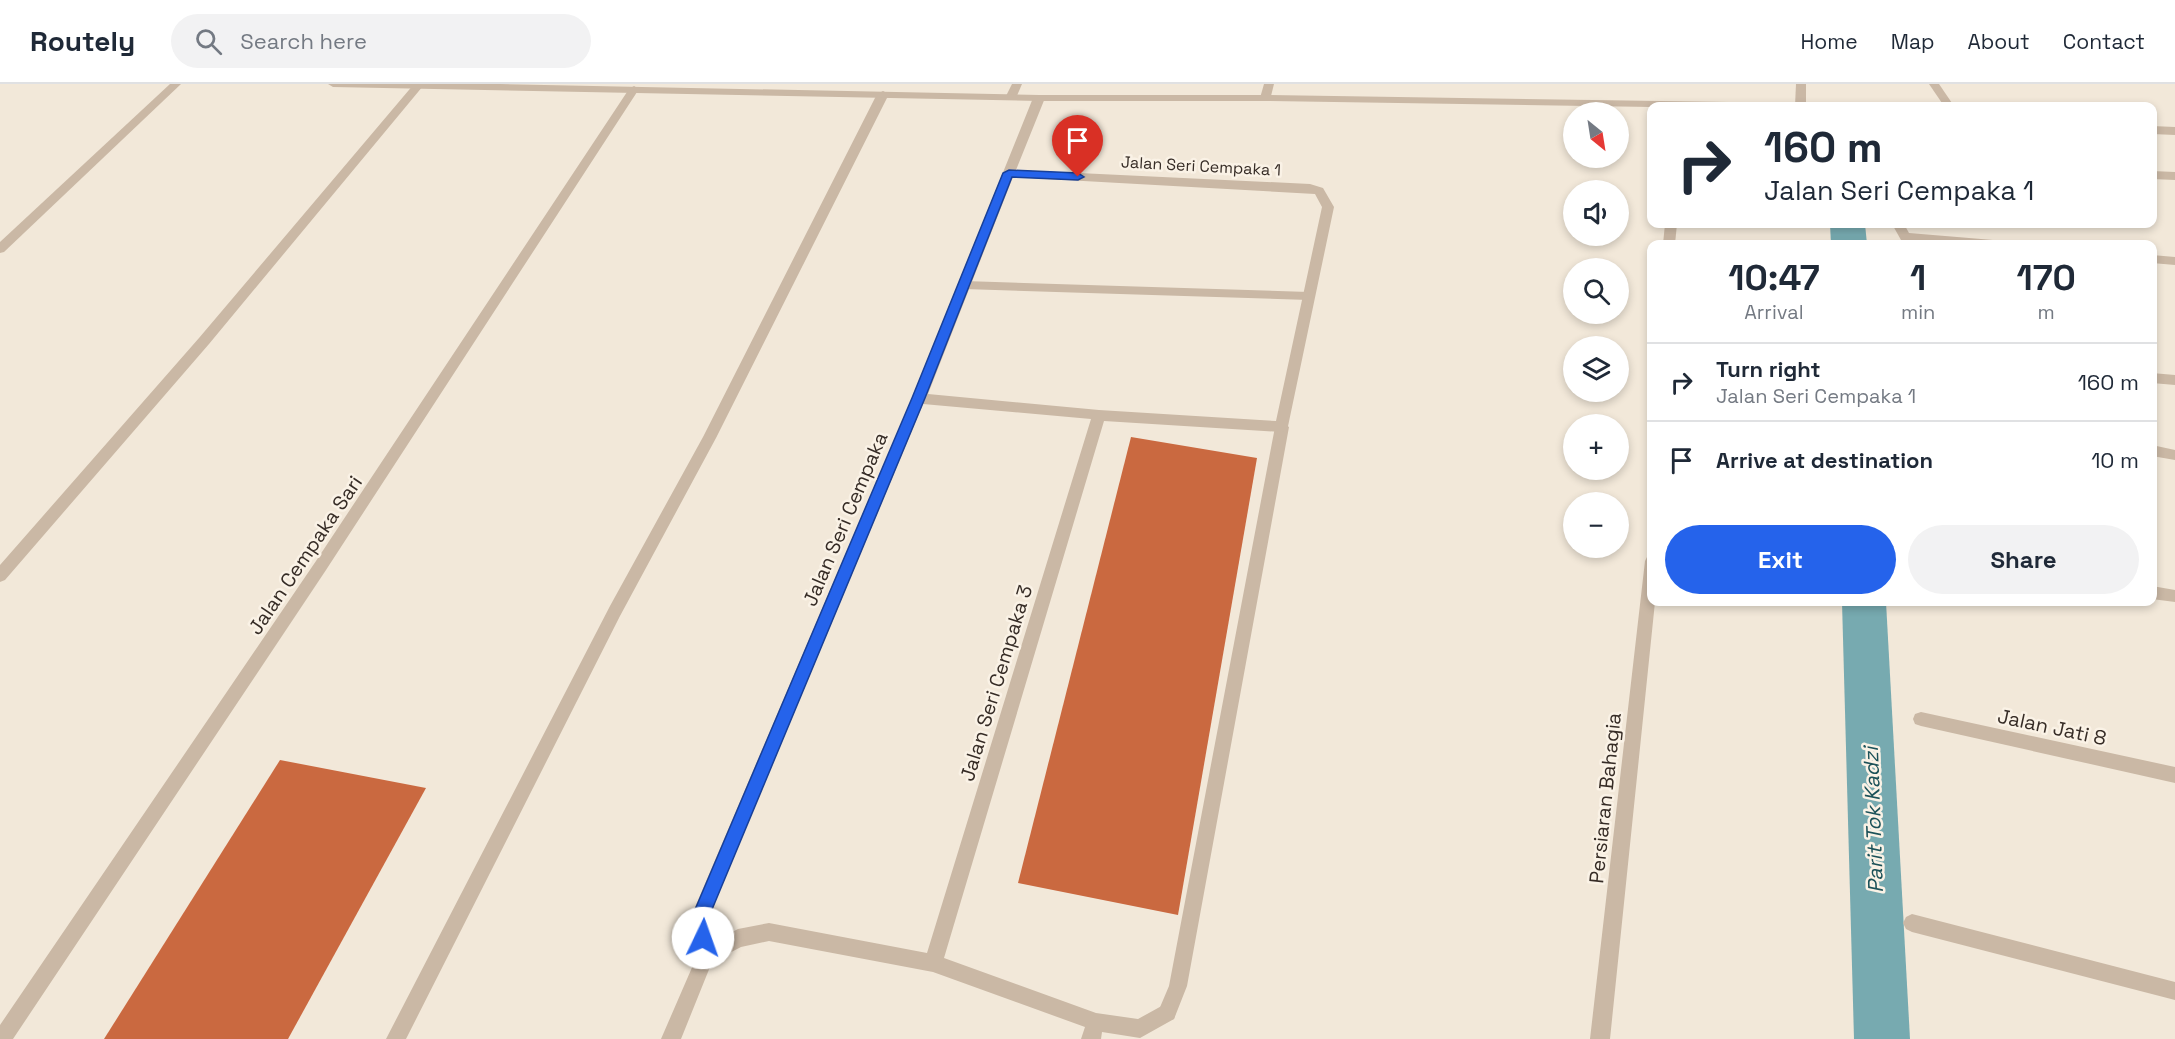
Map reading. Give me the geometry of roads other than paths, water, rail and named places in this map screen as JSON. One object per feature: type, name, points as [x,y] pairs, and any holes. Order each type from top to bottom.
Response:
[{"type":"street","points":[[0,249],[176,84]]},
{"type":"street","points":[[333,84],[634,89],[722,88],[1039,98],[1266,98],[1647,104]]},
{"type":"street","points":[[1012,96],[1017,84]]},
{"type":"street","points":[[1266,98],[1269,84]]},
{"type":"street","points":[[1801,84],[1801,102]]},
{"type":"street","points":[[1934,84],[1946,102]]},
{"type":"street","points":[[0,576],[427,85]]},
{"type":"street","name":"Jalan Cempaka Sari","points":[[2,1039],[291,614],[475,337],[634,89]]},
{"type":"street","points":[[396,1039],[609,622],[709,438],[884,94]]},
{"type":"street","name":"Jalan Seri Cempaka","points":[[706,956],[699,919],[919,398],[1039,98]]},
{"type":"street","points":[[2157,130],[2175,131]]},
{"type":"street","name":"Jalan Seri Cempaka 1","points":[[1009,173],[1310,188],[1319,191],[1328,207],[1309,296]]},
{"type":"street","points":[[2157,175],[2175,176]]},
{"type":"street","points":[[1900,228],[1905,237],[1943,240]]},
{"type":"street","points":[[2157,259],[2175,261]]},
{"type":"street","points":[[671,1039],[706,956],[738,938],[769,932],[933,963],[1093,1030],[1140,1029],[1167,1012],[1178,987],[1282,427],[1309,296],[964,285]]},
{"type":"street","points":[[2157,378],[2175,380]]},
{"type":"street","points":[[919,398],[1099,415],[1282,427]]},
{"type":"street","name":"Jalan Seri Cempaka 3","points":[[933,963],[1099,415]]},
{"type":"street","points":[[2157,451],[2175,455]]},
{"type":"street","points":[[2157,593],[2175,596]]},
{"type":"street","name":"Persiaran Bahagia","points":[[1600,1039],[1647,606]]},
{"type":"street","name":"Jalan Jati 8","points":[[1921,719],[2175,775]]},
{"type":"street","points":[[1912,923],[2175,991]]},
{"type":"waterway","name":"Parit Tok Kadzi","points":[[1848,228],[1849,240]]},
{"type":"waterway","name":"Parit Tok Kadzi","points":[[1864,606],[1882,1039]]}]
